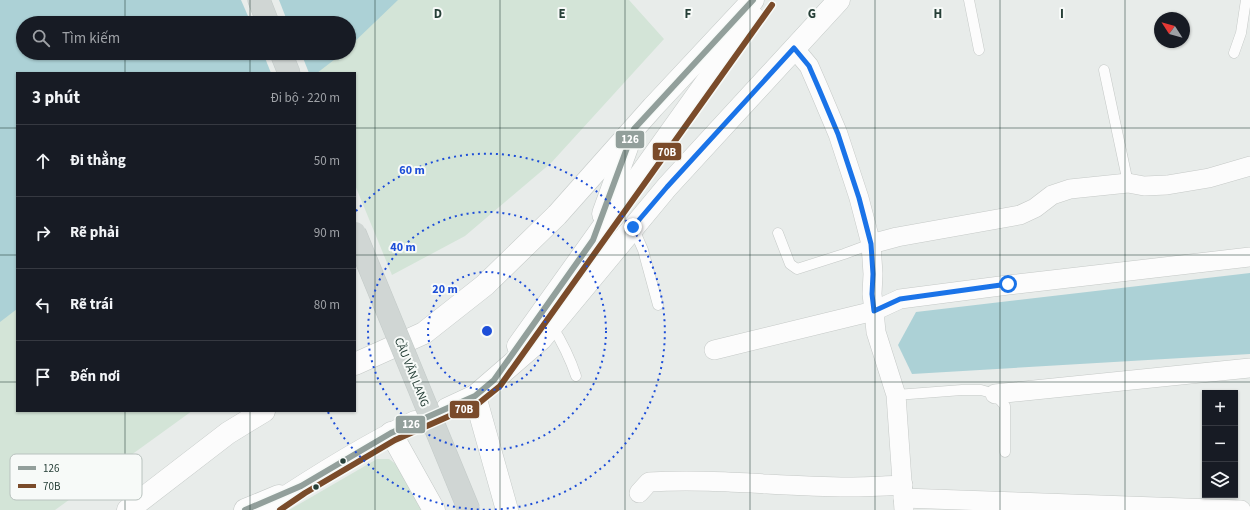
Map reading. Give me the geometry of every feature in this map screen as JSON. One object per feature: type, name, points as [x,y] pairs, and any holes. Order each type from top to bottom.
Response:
[{"type":"main road","points":[[259,0],[265,16]]},
{"type":"main road","points":[[356,364],[424,333],[485,285],[557,215],[753,0]]},
{"type":"main road","points":[[494,380],[765,0]]},
{"type":"main road","points":[[447,409],[475,396],[541,339],[672,181],[838,0]]},
{"type":"main road","points":[[284,60],[289,72]]},
{"type":"main road","points":[[593,240],[634,129]]},
{"type":"main road","name":"CẦU VĂN LANG","points":[[356,236],[469,510]]},
{"type":"main road","points":[[475,396],[507,510]]},
{"type":"main road","points":[[142,499],[228,432],[262,412]]},
{"type":"main road","points":[[266,510],[301,486],[391,433],[415,422]]},
{"type":"main road","points":[[391,433],[434,510]]},
{"type":"main road","points":[[245,510],[301,486]]},
{"type":"main road","points":[[128,510],[141,500]]},
{"type":"street","points":[[794,48],[809,66],[838,134],[859,198],[871,244],[873,274],[872,294],[876,332],[896,395],[904,498]]},
{"type":"street","points":[[871,244],[897,237],[1020,215],[1035,208],[1052,195],[1070,189],[1128,183],[1144,186],[1167,185],[1209,178],[1250,166]]},
{"type":"street","points":[[714,350],[874,311],[900,299],[1008,284],[1250,257]]},
{"type":"street","points":[[995,394],[1250,368]]},
{"type":"street","points":[[639,493],[649,482],[734,482],[848,487],[904,498],[1241,510]]},
{"type":"lane","points":[[969,0],[979,50]]},
{"type":"lane","points":[[1234,53],[1241,33],[1246,0]]},
{"type":"lane","points":[[1104,70],[1128,183]]},
{"type":"lane","points":[[633,227],[643,250],[658,305]]},
{"type":"lane","points":[[778,232],[790,264],[797,269],[871,244]]},
{"type":"lane","points":[[552,326],[572,363],[576,376]]},
{"type":"lane","points":[[896,395],[918,392],[975,390],[995,394],[1005,406],[1005,452]]},
{"type":"green space","points":[[0,0],[629,0],[664,39],[551,163],[465,236],[392,275],[356,187],[356,72],[16,72],[16,412],[191,412],[132,454],[10,454],[10,500],[69,500],[55,510],[0,510]]},
{"type":"green space","points":[[377,459],[389,459],[397,465],[424,510],[289,510]]},
{"type":"water","points":[[0,0],[398,0],[356,40],[356,16],[16,16],[16,60],[334,60],[318,72],[16,72],[16,310],[0,322]]},
{"type":"water","points":[[1250,273],[1250,354],[912,374],[898,345],[916,312]]},
{"type":"pier","points":[[241,0],[279,0],[285,16],[248,16]]},
{"type":"pier","points":[[266,60],[304,60],[309,72],[271,72]]},
{"type":"transit line","name":"126","points":[[245,510],[301,486],[391,433],[475,396],[494,380],[593,240],[634,129],[753,0]]},
{"type":"transit line","name":"70B","points":[[280,510],[305,493],[395,440],[479,403],[500,386],[772,5]]},
{"type":"route","points":[[633,227],[667,187],[794,48],[809,66],[819,89],[838,134],[859,198],[871,244],[873,274],[872,294],[874,311],[900,299],[1008,284]]}]
